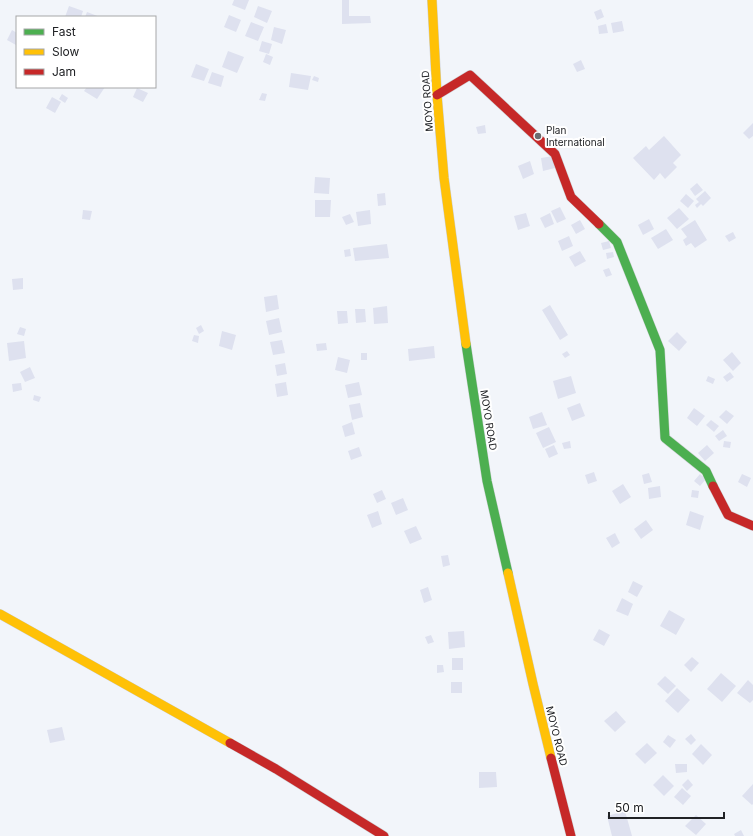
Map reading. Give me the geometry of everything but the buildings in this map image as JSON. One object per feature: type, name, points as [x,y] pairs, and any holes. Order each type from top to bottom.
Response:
[{"type":"street","name":"MOYO ROAD","points":[[432,0],[437,95],[444,178],[462,316],[487,480],[533,684],[571,836]]},
{"type":"street","points":[[437,95],[470,75],[555,154],[571,197],[617,242],[660,350],[665,438],[706,471],[728,515],[753,526]]},
{"type":"street","points":[[0,614],[276,769],[384,836]]},
{"type":"traffic: fast","points":[[599,224],[617,242],[660,350],[665,438],[706,471],[713,486]]},
{"type":"traffic: fast","points":[[466,344],[487,481],[508,573]]},
{"type":"traffic: slow","points":[[432,0],[437,95],[444,178],[466,344]]},
{"type":"traffic: slow","points":[[508,573],[551,758]]},
{"type":"traffic: slow","points":[[0,614],[230,743]]},
{"type":"traffic: jam","points":[[437,95],[470,75],[555,154],[571,197],[599,224]]},
{"type":"traffic: jam","points":[[713,486],[728,515],[753,526]]},
{"type":"traffic: jam","points":[[230,743],[276,769],[384,836]]},
{"type":"traffic: jam","points":[[551,758],[571,836]]},
{"type":"place","name":"Plan International","points":[[538,136]]}]
